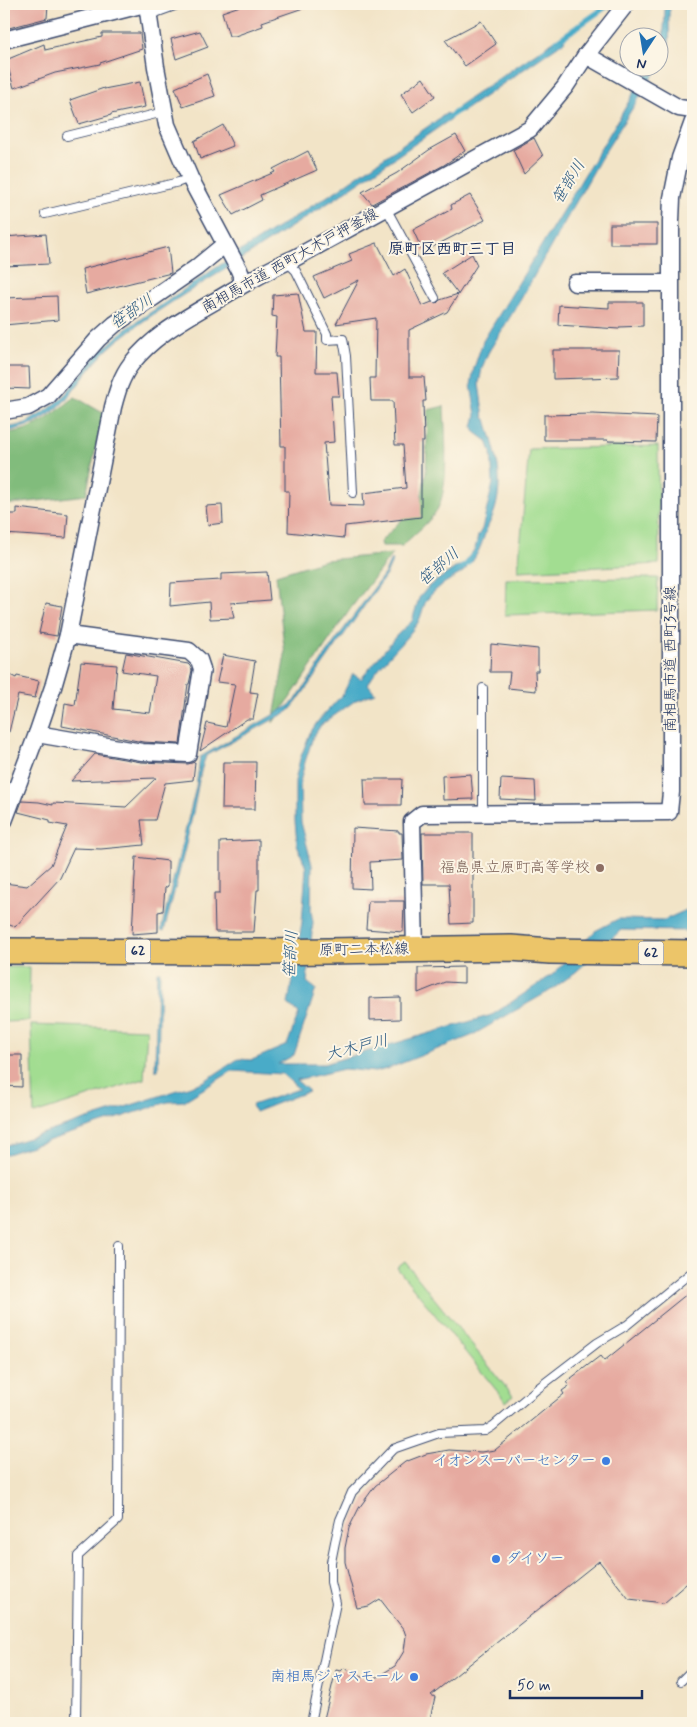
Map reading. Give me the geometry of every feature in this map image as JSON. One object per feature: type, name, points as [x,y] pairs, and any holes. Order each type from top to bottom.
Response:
[{"type":"main road","name":"原町二本松線","points":[[4,951],[272,952],[511,948],[550,951],[693,953]]},
{"type":"street","points":[[626,4],[586,55],[679,108],[693,110]]},
{"type":"street","points":[[4,40],[147,7],[167,124],[190,178],[240,277]]},
{"type":"street","name":"南相馬市道 西町大木戸押釜線","points":[[4,822],[37,734],[68,635],[108,425],[123,378],[130,365],[170,328],[240,277],[287,262],[530,128],[564,87],[586,55]]},
{"type":"street","name":"南相馬市道 西町3号線","points":[[415,949],[412,822],[422,814],[670,812],[670,283],[672,198],[680,158],[693,122]]},
{"type":"street","points":[[4,411],[28,406],[48,396],[98,339],[114,324],[226,248]]},
{"type":"street","points":[[575,283],[670,283]]},
{"type":"street","points":[[37,734],[142,752],[188,754],[202,668],[199,660],[189,651],[68,635]]},
{"type":"lane","points":[[147,7],[180,4]]},
{"type":"lane","points":[[67,136],[164,112]]},
{"type":"lane","points":[[45,214],[190,178]]},
{"type":"lane","points":[[386,208],[435,298]]},
{"type":"lane","points":[[287,262],[296,271],[327,334],[327,340],[343,338],[346,356],[353,493]]},
{"type":"lane","points":[[482,688],[484,814]]},
{"type":"lane","points":[[76,1723],[78,1556],[118,1520],[119,1246]]},
{"type":"lane","points":[[310,1723],[336,1603],[331,1582],[334,1542],[340,1520],[352,1492],[393,1449],[439,1433],[485,1431],[493,1426],[537,1389],[597,1343],[627,1325],[693,1271]]},
{"type":"lane","points":[[681,1682],[693,1669]]},
{"type":"green space","points":[[75,397],[103,413],[86,495],[4,505],[4,433],[15,432],[34,426],[51,416]]},
{"type":"green space","points":[[444,406],[445,474],[444,488],[437,510],[402,546],[381,546],[380,542],[421,500],[426,472],[428,410]]},
{"type":"green space","points":[[658,446],[659,564],[518,571],[529,449]]},
{"type":"green space","points":[[392,554],[351,608],[273,723],[285,655],[276,575],[325,560]]},
{"type":"green space","points":[[658,578],[657,610],[505,615],[506,579]]},
{"type":"green space","points":[[4,967],[30,967],[29,1021],[4,1022]]},
{"type":"green space","points":[[31,1025],[147,1029],[144,1079],[34,1114]]},
{"type":"green space","points":[[405,1262],[513,1396],[506,1402],[397,1268]]},
{"type":"water","points":[[665,4],[672,4],[669,12],[669,28],[664,28]]},
{"type":"water","points":[[561,36],[565,41],[462,112],[458,106]]},
{"type":"water","points":[[642,78],[652,78],[601,158],[488,353],[482,368],[479,384],[484,418],[486,419],[497,462],[499,483],[494,513],[478,551],[472,562],[466,560],[475,549],[493,483],[491,452],[487,441],[475,432],[473,427],[476,415],[471,385],[474,368],[483,341]]},
{"type":"water","points":[[447,113],[451,119],[339,196],[240,260],[237,253],[339,189]]},
{"type":"water","points":[[226,261],[229,267],[158,311],[117,341],[102,355],[58,408],[44,418],[27,426],[4,432],[4,428],[26,423],[49,409],[63,397],[99,353],[123,331]]},
{"type":"water","points":[[391,559],[393,560],[386,575],[289,711],[206,756],[164,931],[161,930],[196,787],[200,757],[295,701],[333,644],[385,573]]},
{"type":"water","points":[[458,566],[467,568],[443,584],[430,596],[425,602],[417,624],[373,676],[368,684],[375,693],[356,700],[321,725],[313,737],[300,782],[301,822],[312,865],[311,911],[313,922],[307,982],[316,989],[294,1055],[278,1064],[324,1064],[492,1015],[552,975],[595,931],[618,919],[664,920],[693,907],[693,931],[621,930],[577,971],[553,989],[471,1036],[387,1069],[375,1072],[344,1069],[296,1080],[309,1091],[255,1112],[252,1105],[299,1089],[282,1074],[232,1071],[184,1101],[168,1102],[4,1155],[4,1146],[203,1082],[238,1059],[252,1060],[287,1045],[299,1013],[288,1004],[302,922],[306,868],[297,844],[295,821],[295,781],[300,759],[310,733],[318,721],[343,694],[353,674],[361,679],[396,636],[412,621],[419,598],[429,586]]},
{"type":"water","points":[[157,971],[160,971],[158,1070],[155,1070]]},
{"type":"building","points":[[4,4],[48,4],[47,18],[5,29]]},
{"type":"building","points":[[246,4],[309,4],[309,6],[262,22],[263,26],[235,36],[229,36],[222,12]]},
{"type":"building","points":[[481,21],[496,44],[465,66],[445,40]]},
{"type":"building","points":[[200,31],[208,47],[176,59],[171,39]]},
{"type":"building","points":[[102,33],[140,33],[142,49],[100,64],[55,73],[14,88],[6,60],[44,44],[45,50],[102,37]]},
{"type":"building","points":[[207,74],[215,96],[183,107],[175,88]]},
{"type":"building","points":[[423,78],[435,96],[413,112],[401,94]]},
{"type":"building","points":[[140,82],[145,107],[111,114],[79,124],[70,100],[104,88]]},
{"type":"building","points":[[223,125],[233,146],[200,159],[194,141]]},
{"type":"building","points":[[456,135],[465,151],[444,165],[372,204],[362,192],[397,173],[429,150]]},
{"type":"building","points":[[534,138],[543,156],[524,174],[513,150]]},
{"type":"building","points":[[308,151],[317,170],[260,195],[262,200],[233,215],[221,195],[275,172],[273,169]]},
{"type":"building","points":[[470,195],[485,220],[423,252],[413,230],[452,209],[451,205]]},
{"type":"building","points":[[610,224],[657,224],[657,244],[610,244]]},
{"type":"building","points":[[46,234],[49,264],[4,266],[4,237]]},
{"type":"building","points":[[377,243],[394,276],[405,269],[422,306],[432,302],[437,303],[440,300],[458,294],[442,273],[472,254],[477,265],[447,312],[409,330],[409,377],[424,377],[426,401],[423,401],[424,442],[421,442],[421,517],[345,526],[344,538],[288,532],[289,491],[285,491],[285,446],[281,446],[279,357],[275,357],[277,317],[272,316],[273,295],[298,293],[306,332],[317,332],[316,372],[337,372],[339,396],[331,396],[334,442],[324,443],[329,505],[364,506],[363,493],[406,488],[403,445],[395,445],[393,401],[371,401],[370,378],[375,378],[376,318],[336,324],[359,280],[324,298],[314,277],[352,261],[349,254]]},
{"type":"building","points":[[168,247],[171,273],[86,294],[82,269]]},
{"type":"building","points":[[57,296],[58,320],[4,325],[4,298]]},
{"type":"building","points":[[609,302],[643,302],[643,326],[619,327],[619,329],[558,325],[559,305],[609,308]]},
{"type":"building","points":[[553,350],[619,350],[618,377],[553,379]]},
{"type":"building","points":[[4,367],[29,367],[30,389],[4,388]]},
{"type":"building","points":[[593,414],[657,417],[656,442],[544,440],[544,415]]},
{"type":"building","points":[[222,505],[223,523],[208,525],[206,506]]},
{"type":"building","points":[[17,508],[68,514],[66,538],[4,534],[4,514],[17,514]]},
{"type":"building","points":[[267,572],[270,600],[231,603],[234,618],[210,619],[209,602],[170,606],[171,583],[221,580],[221,574]]},
{"type":"building","points":[[46,603],[62,606],[57,636],[39,633]]},
{"type":"building","points":[[491,644],[538,649],[538,671],[535,671],[536,691],[508,688],[510,672],[490,672]]},
{"type":"building","points":[[126,653],[188,664],[190,666],[192,670],[188,684],[180,744],[143,742],[62,726],[65,703],[75,705],[81,662],[117,665],[113,709],[150,713],[156,676],[122,671]]},
{"type":"building","points":[[223,655],[255,661],[250,692],[258,693],[253,719],[247,719],[200,751],[207,723],[226,727],[235,684],[217,682]]},
{"type":"building","points":[[4,672],[16,678],[17,676],[39,681],[35,698],[18,695],[9,732],[4,731]]},
{"type":"building","points":[[95,754],[141,762],[188,764],[195,762],[193,780],[165,783],[155,820],[141,820],[144,845],[101,849],[74,848],[60,878],[15,927],[4,923],[4,883],[27,886],[51,865],[67,826],[50,823],[50,820],[18,812],[22,801],[53,805],[53,803],[126,807],[156,778],[71,781]]},
{"type":"building","points":[[223,762],[256,762],[255,809],[222,809]]},
{"type":"building","points":[[471,774],[473,799],[443,800],[442,776]]},
{"type":"building","points":[[364,779],[402,779],[401,805],[365,805]]},
{"type":"building","points":[[501,779],[535,781],[536,801],[500,799]]},
{"type":"building","points":[[353,828],[399,831],[399,833],[402,833],[403,860],[370,862],[371,889],[352,888]]},
{"type":"building","points":[[422,833],[473,833],[473,923],[451,924],[449,884],[423,884]]},
{"type":"building","points":[[259,840],[259,890],[257,890],[254,932],[215,932],[214,893],[220,893],[220,842]]},
{"type":"building","points":[[136,857],[168,861],[168,886],[165,888],[163,911],[158,912],[158,932],[132,934]]},
{"type":"building","points":[[368,901],[404,901],[403,932],[366,929]]},
{"type":"building","points":[[464,967],[464,983],[445,982],[418,993],[418,968]]},
{"type":"building","points":[[400,997],[400,1019],[370,1020],[370,998]]},
{"type":"building","points":[[4,1055],[22,1055],[22,1087],[4,1086]]},
{"type":"building","points":[[693,1289],[693,1578],[664,1603],[629,1599],[599,1561],[431,1695],[435,1697],[429,1723],[323,1723],[336,1670],[341,1671],[344,1668],[362,1677],[377,1677],[395,1666],[404,1651],[406,1636],[404,1630],[380,1599],[369,1606],[357,1608],[345,1562],[345,1548],[349,1528],[359,1508],[375,1486],[405,1462],[426,1454],[449,1450],[481,1452],[495,1450],[564,1394],[562,1391],[569,1386],[566,1382],[600,1356],[604,1361]]},
{"type":"waterway","name":"笹部川","points":[[557,41],[610,4]]},
{"type":"waterway","name":"笹部川","points":[[444,120],[465,106]]},
{"type":"waterway","name":"笹部川","points":[[457,571],[467,564],[472,556]]},
{"type":"place","name":"福島県立原町高等学校","points":[[600,868]]},
{"type":"place","name":"イオンスーパーセンター","points":[[606,1461]]},
{"type":"place","name":"ダイソー","points":[[496,1559]]},
{"type":"place","name":"南相馬ジャスモール","points":[[414,1677]]},
{"type":"district","name":"原町区西町三丁目","points":[[452,249]]},
{"type":"water label","name":"大木戸川","points":[[357,1048]]}]
